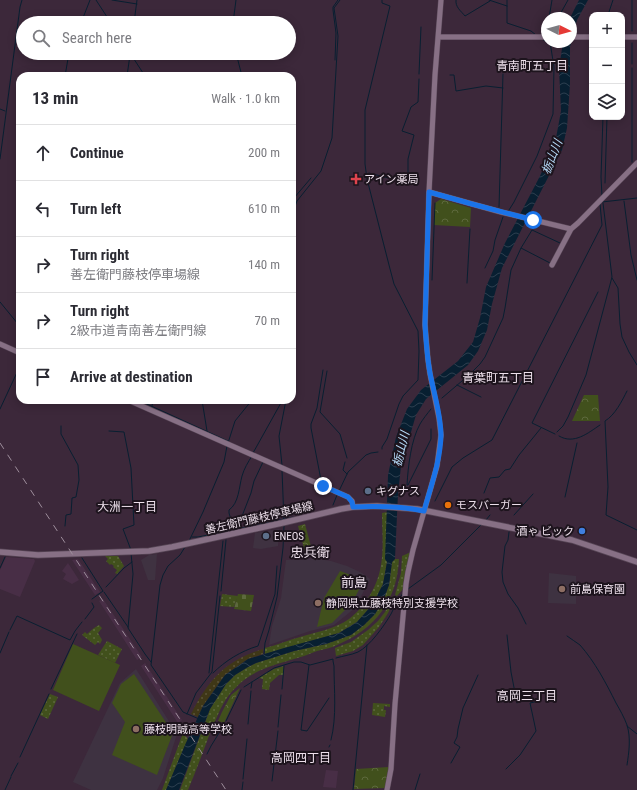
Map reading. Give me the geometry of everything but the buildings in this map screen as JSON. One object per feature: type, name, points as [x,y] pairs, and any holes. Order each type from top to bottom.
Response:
[{"type":"main road","name":"善左衛門藤枝停車場線","points":[[0,552],[38,555],[160,550],[353,507],[382,506],[403,507],[572,540],[637,562]]},
{"type":"street","points":[[387,790],[391,769],[405,587],[411,557],[437,466],[441,435],[436,399],[430,374],[425,324],[429,192],[441,0]]},
{"type":"street","points":[[438,37],[541,37]]},
{"type":"street","points":[[577,37],[589,37]]},
{"type":"street","points":[[625,37],[637,37]]},
{"type":"street","points":[[552,265],[571,229],[637,163]]},
{"type":"street","points":[[429,192],[571,229]]},
{"type":"street","points":[[0,344],[16,351]]},
{"type":"street","points":[[137,404],[338,492],[348,497],[352,502],[353,507]]},
{"type":"shaded area","points":[[279,529],[278,546],[261,549],[253,548],[255,533]]},
{"type":"shaded area","points":[[157,554],[155,580],[148,580],[141,560],[149,555]]},
{"type":"shaded area","points":[[6,557],[34,559],[35,561],[20,597],[0,589],[0,570]]},
{"type":"shaded area","name":"静岡県立藤枝特別支援学校","points":[[313,558],[331,561],[347,566],[362,573],[370,579],[355,608],[334,625],[310,631],[269,645],[272,626],[281,598],[286,560]]},
{"type":"shaded area","points":[[78,559],[100,592],[95,595],[72,560]]},
{"type":"shaded area","points":[[68,563],[79,580],[72,584],[63,579],[66,574],[62,571]]},
{"type":"shaded area","name":"前島保育園","points":[[549,573],[576,576],[576,604],[548,603]]},
{"type":"shaded area","points":[[103,599],[142,657],[137,660],[99,601]]},
{"type":"shaded area","points":[[145,663],[182,720],[178,723],[141,666]]},
{"type":"shaded area","name":"藤枝明誠高等学校","points":[[136,669],[177,734],[163,778],[157,790],[91,790],[73,782],[120,683]]},
{"type":"shaded area","points":[[326,770],[338,771],[336,788],[323,787]]},
{"type":"green space","points":[[441,199],[471,208],[470,227],[434,225],[435,203]]},
{"type":"green space","points":[[584,395],[598,395],[600,421],[572,421]]},
{"type":"green space","points":[[387,512],[387,562],[383,584],[373,604],[357,622],[339,633],[265,654],[265,648],[338,625],[349,619],[361,608],[370,595],[379,573],[383,539],[382,513]]},
{"type":"green space","points":[[305,524],[313,554],[306,556],[298,526]]},
{"type":"green space","points":[[411,552],[403,589],[397,596],[395,595],[401,573],[402,556]]},
{"type":"green space","points":[[105,556],[118,556],[124,566],[117,574],[115,573],[117,570],[106,561],[108,559]]},
{"type":"green space","points":[[395,559],[399,559],[397,574],[394,588],[389,600],[382,612],[362,631],[335,646],[261,670],[249,676],[234,689],[218,714],[188,790],[180,790],[210,709],[226,684],[235,675],[256,663],[294,651],[326,644],[351,635],[375,614],[383,601],[389,585],[392,562]]},
{"type":"green space","points":[[340,571],[364,580],[352,603],[332,623],[317,627],[324,598]]},
{"type":"green space","points":[[222,594],[238,596],[234,607],[220,606]]},
{"type":"green space","points":[[238,594],[254,595],[251,611],[234,609]]},
{"type":"green space","points":[[393,596],[396,597],[388,613],[379,627],[363,645],[353,651],[336,656],[335,648],[351,642],[378,621],[385,612]]},
{"type":"green space","points":[[99,625],[102,628],[98,633],[102,640],[100,644],[98,642],[95,645],[82,635],[85,632],[87,634]]},
{"type":"green space","points":[[107,641],[122,649],[115,663],[98,655]]},
{"type":"green space","points":[[73,644],[120,665],[99,711],[53,690]]},
{"type":"green space","points":[[284,666],[283,675],[279,675],[270,683],[269,690],[262,689],[263,679],[259,678],[274,669]]},
{"type":"green space","points":[[134,674],[173,733],[157,775],[112,755],[125,722],[112,703],[121,684]]},
{"type":"green space","points":[[240,688],[224,723],[218,721],[231,695]]},
{"type":"green space","points":[[50,694],[58,697],[48,719],[40,715]]},
{"type":"green space","points":[[373,703],[390,704],[390,707],[384,706],[384,710],[386,710],[385,717],[372,715]]},
{"type":"green space","points":[[183,733],[188,739],[166,790],[162,790]]},
{"type":"green space","points":[[389,767],[385,788],[354,789],[356,769]]},
{"type":"sand","points":[[263,649],[263,654],[248,659],[225,675],[203,706],[198,717],[191,714],[211,681],[228,665]]},
{"type":"water","points":[[579,0],[588,0],[577,20],[577,12],[573,12]]},
{"type":"water","name":"栃山川","points":[[562,48],[570,48],[570,84],[567,128],[562,150],[502,268],[492,304],[487,330],[478,351],[468,365],[426,399],[416,415],[401,466],[395,559],[392,562],[389,585],[383,601],[375,614],[351,635],[326,644],[294,651],[256,663],[235,675],[226,684],[210,709],[179,790],[166,790],[203,706],[225,675],[248,659],[339,633],[357,622],[373,604],[383,584],[387,562],[385,559],[388,475],[396,437],[407,409],[421,390],[458,361],[473,342],[480,318],[486,287],[505,243],[540,176],[556,138],[561,111],[559,68]]},
{"type":"waterway","points":[[19,16],[22,0]]},
{"type":"waterway","points":[[84,16],[90,0]]},
{"type":"waterway","points":[[96,0],[106,16]]},
{"type":"waterway","points":[[112,0],[137,4]]},
{"type":"waterway","points":[[135,16],[137,0]]},
{"type":"waterway","points":[[234,16],[236,0]]},
{"type":"waterway","points":[[335,60],[336,33],[333,7],[338,0]]},
{"type":"waterway","points":[[296,204],[321,171],[332,138],[338,36],[334,8],[340,0]]},
{"type":"waterway","points":[[382,0],[382,3],[390,6],[365,110],[365,164],[367,179],[394,284],[418,331],[419,351],[418,380],[403,396],[382,449]]},
{"type":"waterway","points":[[456,0],[457,7],[465,16],[490,1]]},
{"type":"waterway","points":[[489,0],[507,6]]},
{"type":"waterway","points":[[507,0],[507,23],[531,31],[536,35]]},
{"type":"waterway","points":[[550,12],[552,0]]},
{"type":"waterway","points":[[561,12],[568,0]]},
{"type":"waterway","points":[[609,12],[613,0]]},
{"type":"waterway","points":[[632,0],[632,31]]},
{"type":"waterway","points":[[419,74],[421,27]]},
{"type":"waterway","points":[[0,159],[16,37]]},
{"type":"waterway","points":[[632,43],[632,64]]},
{"type":"waterway","points":[[509,210],[537,156],[553,114],[554,67],[551,48]]},
{"type":"waterway","points":[[66,72],[68,60]]},
{"type":"waterway","points":[[128,72],[129,60]]},
{"type":"waterway","points":[[135,60],[142,72]]},
{"type":"waterway","points":[[238,60],[241,72]]},
{"type":"waterway","points":[[632,68],[632,162]]},
{"type":"waterway","points":[[499,207],[503,74]]},
{"type":"waterway","points":[[450,75],[454,75],[456,91],[486,86],[503,88]]},
{"type":"waterway","points":[[369,173],[408,183],[408,159],[414,135],[402,131],[411,107],[418,102],[419,79]]},
{"type":"waterway","points":[[0,109],[5,111]]},
{"type":"waterway","points":[[602,196],[601,177],[603,120]]},
{"type":"waterway","points":[[605,183],[607,120]]},
{"type":"waterway","points":[[296,196],[311,178]]},
{"type":"waterway","points":[[435,501],[452,467],[463,458],[492,440],[602,225],[600,204],[602,202],[637,198]]},
{"type":"waterway","points":[[624,201],[631,255],[637,280]]},
{"type":"waterway","points":[[432,280],[435,203]]},
{"type":"waterway","points":[[557,432],[563,426],[568,417],[586,375],[612,277],[603,203]]},
{"type":"waterway","points":[[485,268],[493,251],[503,217]]},
{"type":"waterway","points":[[467,283],[470,229]]},
{"type":"waterway","points":[[521,248],[532,230],[560,243]]},
{"type":"waterway","points":[[442,398],[469,375],[485,357],[503,318],[511,270],[521,248],[550,263]]},
{"type":"waterway","points":[[612,278],[618,288],[622,337],[637,365]]},
{"type":"waterway","points":[[555,434],[532,423],[598,292]]},
{"type":"waterway","points":[[0,302],[16,322]]},
{"type":"waterway","points":[[321,480],[311,424],[317,408],[323,370]]},
{"type":"waterway","points":[[327,371],[320,412],[340,434],[347,458]]},
{"type":"waterway","points":[[0,409],[16,375]]},
{"type":"waterway","points":[[457,385],[481,397]]},
{"type":"waterway","points":[[627,391],[615,412],[605,421],[608,487],[606,515],[637,530]]},
{"type":"waterway","points":[[147,404],[228,441]]},
{"type":"waterway","points":[[203,404],[207,431]]},
{"type":"waterway","points":[[228,443],[235,421],[249,404]]},
{"type":"waterway","points":[[253,453],[280,404]]},
{"type":"waterway","points":[[282,465],[279,436],[285,404]]},
{"type":"waterway","name":"栃山川","points":[[431,409],[420,424],[414,438],[409,462],[407,485],[431,439],[431,429]]},
{"type":"waterway","points":[[559,436],[575,439],[600,425]]},
{"type":"waterway","points":[[61,426],[61,434],[78,465],[79,480],[76,497],[72,498],[71,514],[66,515],[65,526]]},
{"type":"waterway","points":[[484,493],[490,478],[499,477],[505,470],[510,469],[519,455],[541,428]]},
{"type":"waterway","points":[[109,431],[124,432],[131,468],[134,525],[123,529],[131,550]]},
{"type":"waterway","points":[[565,497],[577,443]]},
{"type":"waterway","points":[[189,541],[224,462],[227,446]]},
{"type":"waterway","points":[[339,491],[348,472],[366,455],[378,452]]},
{"type":"waterway","points":[[234,530],[229,510],[237,499],[243,473],[252,456]]},
{"type":"waterway","points":[[192,537],[237,529],[254,481],[263,462]]},
{"type":"waterway","points":[[345,462],[343,470],[347,474]]},
{"type":"waterway","points":[[282,470],[284,521]]},
{"type":"waterway","points":[[514,515],[533,494]]},
{"type":"waterway","points":[[333,505],[337,495]]},
{"type":"waterway","points":[[486,520],[490,515]]},
{"type":"waterway","points":[[237,529],[293,517]]},
{"type":"waterway","points":[[408,589],[441,565],[481,525]]},
{"type":"waterway","points":[[264,654],[265,643],[277,597],[284,526]]},
{"type":"waterway","points":[[509,532],[508,540],[505,546],[502,572],[503,582],[508,594],[518,608],[526,624]]},
{"type":"waterway","points":[[221,591],[226,540]]},
{"type":"waterway","points":[[209,673],[223,541]]},
{"type":"waterway","points":[[185,547],[180,555],[168,566],[160,585],[151,665],[183,712],[199,719]]},
{"type":"waterway","points":[[131,553],[133,574],[128,628],[151,662]]},
{"type":"waterway","points":[[0,568],[5,557]]},
{"type":"waterway","points":[[82,558],[103,591],[92,599]]},
{"type":"waterway","points":[[106,587],[124,568],[132,562]]},
{"type":"waterway","points":[[213,673],[234,657],[258,646],[275,594],[277,566]]},
{"type":"waterway","points":[[104,592],[128,627]]},
{"type":"waterway","points":[[336,658],[350,655],[363,649],[385,624],[404,592]]},
{"type":"waterway","points":[[187,714],[196,693],[212,672],[220,596]]},
{"type":"waterway","points":[[85,619],[94,607],[92,603]]},
{"type":"waterway","points":[[10,630],[17,616],[70,640],[82,622]]},
{"type":"waterway","points":[[0,653],[9,632]]},
{"type":"waterway","points":[[51,689],[77,634]]},
{"type":"waterway","points":[[507,635],[511,672],[517,703]]},
{"type":"waterway","points":[[567,636],[580,645],[591,658],[625,719],[629,740],[627,765]]},
{"type":"waterway","points":[[353,790],[367,645]]},
{"type":"waterway","points":[[244,687],[274,668],[294,662],[301,662],[310,665],[333,659],[335,712],[331,740]]},
{"type":"waterway","points":[[309,665],[301,730],[307,731],[329,698]]},
{"type":"waterway","points":[[282,689],[284,666]]},
{"type":"waterway","points":[[451,763],[460,747],[454,743],[457,737],[463,708],[478,675]]},
{"type":"waterway","points":[[251,688],[252,682]]},
{"type":"waterway","points":[[226,721],[241,690]]},
{"type":"waterway","points":[[248,724],[251,691]]},
{"type":"waterway","points":[[20,757],[49,694]]},
{"type":"waterway","points":[[278,727],[281,695]]},
{"type":"waterway","points":[[506,769],[520,755],[536,731],[530,703],[539,701]]},
{"type":"waterway","points":[[207,754],[224,725]]},
{"type":"waterway","points":[[627,726],[637,734]]},
{"type":"waterway","points":[[272,781],[278,731]]},
{"type":"waterway","points":[[243,779],[247,739]]},
{"type":"waterway","points":[[11,776],[18,763]]},
{"type":"waterway","points":[[415,790],[420,774]]},
{"type":"waterway","points":[[5,790],[11,777]]},
{"type":"waterway","points":[[242,790],[243,782]]},
{"type":"railway","points":[[0,443],[226,790]]},
{"type":"place","name":"アイン薬局","points":[[356,179]]},
{"type":"place","name":"キグナス","points":[[368,491]]},
{"type":"place","name":"モスバーガー","points":[[448,505]]},
{"type":"place","name":"酒ゃ ビック","points":[[582,531]]},
{"type":"place","name":"ENEOS","points":[[266,536]]},
{"type":"place","name":"前島保育園","points":[[562,589]]},
{"type":"place","name":"静岡県立藤枝特別支援学校","points":[[318,603]]},
{"type":"place","name":"藤枝明誠高等学校","points":[[136,729]]},
{"type":"district","name":"青南町五丁目","points":[[532,66]]},
{"type":"district","name":"青葉町五丁目","points":[[498,378]]},
{"type":"district","name":"大洲一丁目","points":[[127,507]]},
{"type":"district","name":"忠兵衛","points":[[310,552]]},
{"type":"district","name":"前島","points":[[354,582]]},
{"type":"district","name":"高岡三丁目","points":[[527,696]]},
{"type":"district","name":"高岡四丁目","points":[[301,758]]},
{"type":"route","points":[[323,486],[348,497],[352,502],[353,507],[382,506],[424,511],[437,466],[441,435],[436,399],[430,374],[425,324],[429,192],[533,220]]}]
